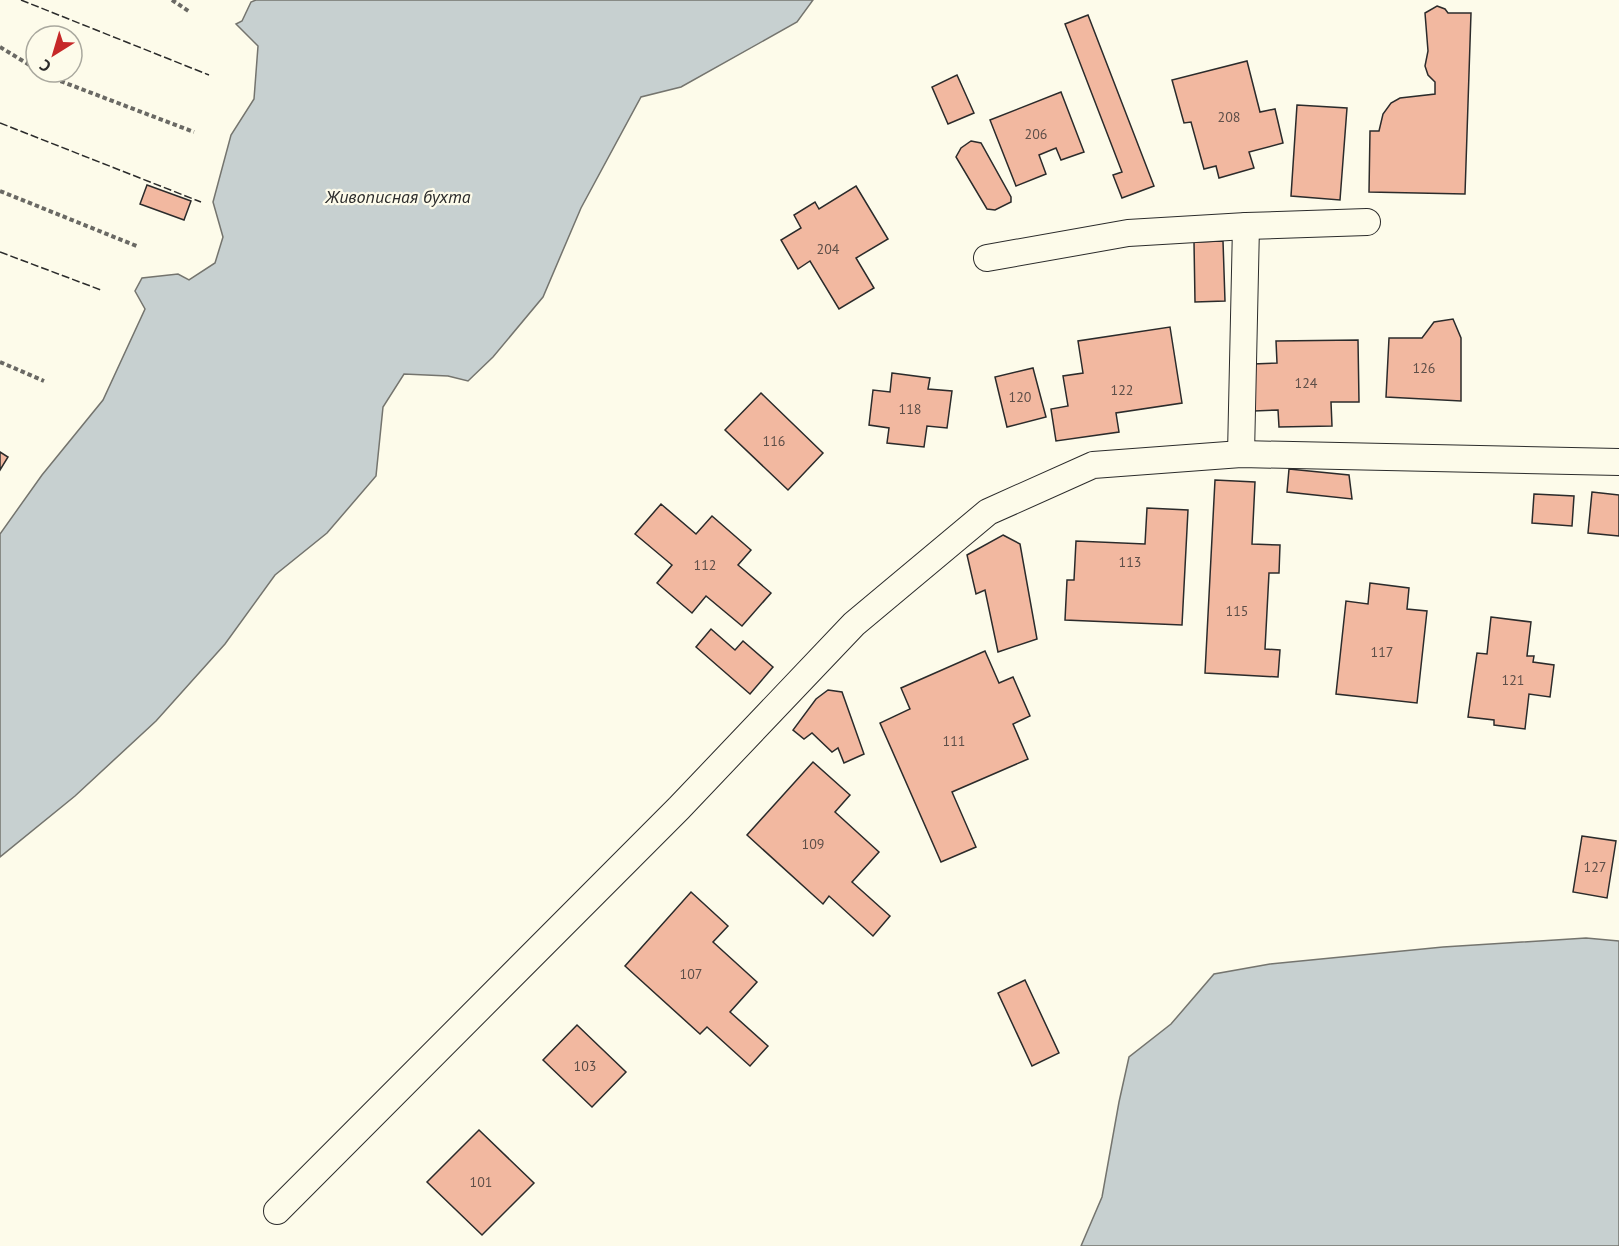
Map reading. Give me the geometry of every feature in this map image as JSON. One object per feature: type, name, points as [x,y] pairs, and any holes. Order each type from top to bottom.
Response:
[{"type":"street","points":[[987,258],[1128,233],[1367,222]]},
{"type":"street","points":[[1241,454],[1246,226]]},
{"type":"street","points":[[277,1211],[679,808],[854,624],[988,512],[1093,465],[1241,454],[1619,462]]},
{"type":"path","points":[[172,0],[190,12]]},
{"type":"path","points":[[0,47],[24,62]]},
{"type":"path","points":[[68,84],[194,132]]},
{"type":"path","points":[[0,191],[139,246]]},
{"type":"path","points":[[0,362],[44,381]]},
{"type":"water","name":"Живописная бухта","points":[[256,0],[813,0],[797,22],[681,87],[641,97],[581,208],[543,297],[493,357],[468,381],[448,376],[404,374],[383,407],[376,476],[327,533],[275,575],[225,644],[156,721],[75,796],[0,857],[0,534],[42,475],[103,400],[145,309],[135,291],[142,278],[178,274],[189,280],[215,263],[223,237],[213,202],[231,135],[254,99],[258,46],[236,24],[242,21],[251,2]]},
{"type":"water","points":[[1586,938],[1619,941],[1619,1246],[1081,1246],[1102,1197],[1129,1057],[1171,1024],[1214,974],[1270,964],[1443,947]]},
{"type":"building","points":[[1437,6],[1448,13],[1471,13],[1465,194],[1369,192],[1370,131],[1379,131],[1383,114],[1391,103],[1400,98],[1435,94],[1435,82],[1428,75],[1425,66],[1428,51],[1425,13]]},
{"type":"building","points":[[1088,15],[1154,186],[1122,198],[1113,175],[1122,172],[1065,24]]},
{"type":"building","points":[[1247,61],[1260,112],[1275,109],[1283,143],[1249,152],[1254,168],[1219,178],[1216,166],[1204,169],[1191,122],[1184,123],[1172,80]]},
{"type":"building","points":[[957,75],[974,113],[948,124],[932,87]]},
{"type":"building","points":[[1061,92],[1084,152],[1061,160],[1056,148],[1039,155],[1046,174],[1016,186],[990,120]]},
{"type":"building","points":[[1297,105],[1347,108],[1340,200],[1291,196]]},
{"type":"building","points":[[971,141],[981,143],[1011,197],[1011,202],[995,210],[987,209],[956,157],[961,148]]},
{"type":"building","points":[[147,185],[191,201],[184,220],[140,204]]},
{"type":"building","points":[[856,186],[888,239],[856,258],[874,288],[839,309],[810,261],[798,269],[781,240],[801,228],[794,215],[815,202],[819,209]]},
{"type":"building","points":[[1223,241],[1225,301],[1195,302],[1194,242]]},
{"type":"building","points":[[1453,319],[1461,338],[1461,401],[1386,397],[1389,338],[1422,338],[1434,322]]},
{"type":"building","points":[[1170,327],[1182,403],[1116,413],[1119,432],[1056,441],[1051,409],[1068,406],[1063,376],[1083,373],[1078,341]]},
{"type":"building","points":[[1358,340],[1359,402],[1331,402],[1332,426],[1279,427],[1278,410],[1254,411],[1253,364],[1277,363],[1276,341]]},
{"type":"building","points":[[1033,368],[1046,417],[1007,427],[995,377]]},
{"type":"building","points":[[892,373],[930,378],[928,389],[952,391],[947,428],[927,426],[924,447],[887,443],[889,428],[869,425],[873,390],[890,392]]},
{"type":"building","points":[[761,393],[823,453],[788,490],[725,430]]},
{"type":"building","points":[[0,452],[8,457],[0,470]]},
{"type":"building","points":[[1289,469],[1349,475],[1352,499],[1287,492]]},
{"type":"building","points":[[1215,480],[1255,482],[1252,544],[1280,545],[1279,573],[1269,573],[1265,649],[1280,650],[1278,677],[1205,673]]},
{"type":"building","points":[[1592,492],[1619,495],[1619,536],[1588,533]]},
{"type":"building","points":[[1534,494],[1574,496],[1572,526],[1532,523]]},
{"type":"building","points":[[661,504],[696,534],[712,516],[751,550],[738,565],[771,593],[742,626],[706,596],[692,613],[657,583],[672,565],[635,534]]},
{"type":"building","points":[[1147,508],[1188,510],[1182,625],[1065,620],[1067,580],[1074,580],[1076,541],[1145,544]]},
{"type":"building","points":[[1003,535],[1020,544],[1037,639],[998,652],[985,590],[976,594],[967,555]]},
{"type":"building","points":[[1370,583],[1409,588],[1407,609],[1427,611],[1417,703],[1336,694],[1346,601],[1368,604]]},
{"type":"building","points":[[1491,617],[1531,622],[1527,656],[1534,656],[1533,662],[1554,665],[1550,697],[1529,694],[1525,729],[1494,725],[1494,720],[1468,717],[1477,653],[1487,654]]},
{"type":"building","points":[[711,629],[735,650],[743,641],[773,667],[750,694],[696,647]]},
{"type":"building","points":[[985,651],[999,683],[1013,677],[1030,716],[1013,724],[1028,759],[952,792],[976,847],[941,862],[880,723],[910,709],[901,688]]},
{"type":"building","points":[[828,690],[842,692],[864,754],[844,763],[838,748],[832,752],[812,733],[804,739],[793,730],[816,699]]},
{"type":"building","points":[[813,762],[850,795],[835,812],[879,852],[852,882],[890,916],[873,936],[829,896],[823,904],[747,835]]},
{"type":"building","points":[[1582,836],[1616,841],[1607,898],[1573,892]]},
{"type":"building","points":[[691,892],[728,926],[713,942],[757,982],[730,1012],[768,1046],[750,1066],[707,1027],[700,1034],[625,966]]},
{"type":"building","points":[[1025,980],[1059,1053],[1032,1066],[998,993]]},
{"type":"building","points":[[577,1025],[626,1072],[592,1107],[543,1060]]},
{"type":"building","points":[[479,1130],[534,1183],[482,1235],[427,1182]]},
{"type":"fence","points":[[21,0],[209,75]]},
{"type":"fence","points":[[0,123],[201,202]]},
{"type":"fence","points":[[0,252],[101,290]]}]
